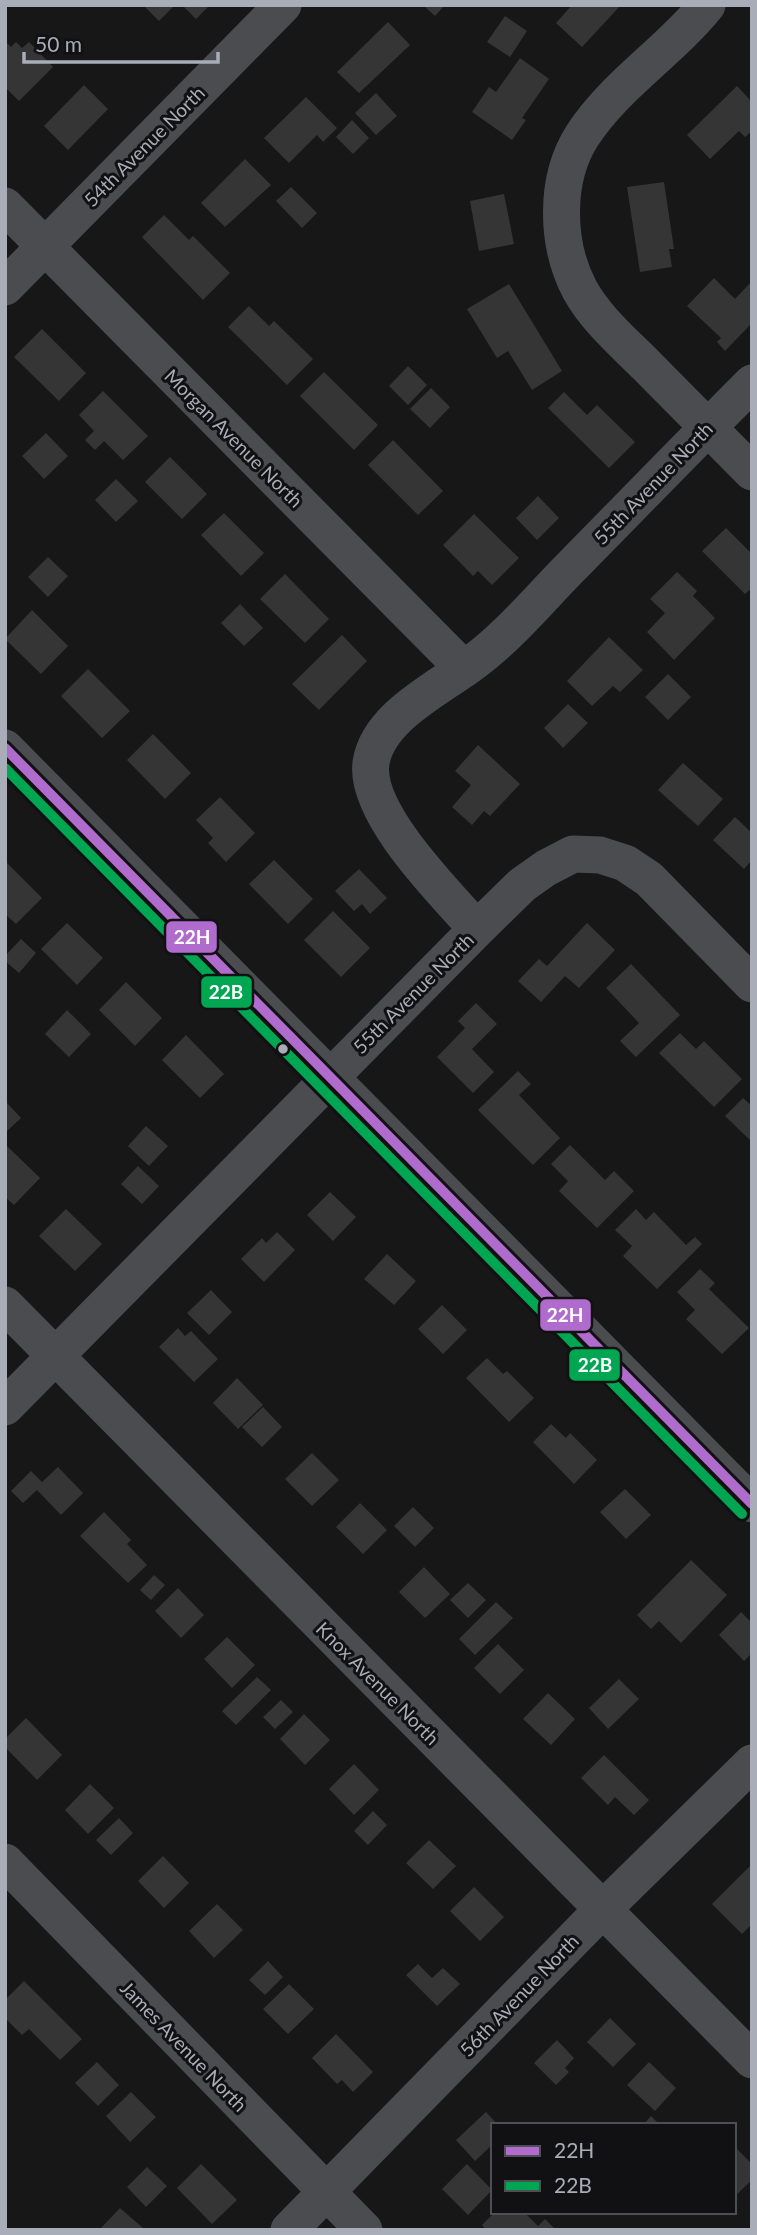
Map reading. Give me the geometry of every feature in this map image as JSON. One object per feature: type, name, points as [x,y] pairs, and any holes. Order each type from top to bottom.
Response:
[{"type":"street","name":"54th Avenue North","points":[[5,287],[283,5]]},
{"type":"street","points":[[707,5],[604,106],[580,138],[567,173],[561,213],[565,252],[580,289],[602,321],[752,472]]},
{"type":"street","name":"Morgan Avenue North","points":[[5,206],[464,669]]},
{"type":"street","name":"55th Avenue North","points":[[5,1407],[477,929],[392,827],[373,788],[371,763],[379,741],[391,721],[489,650],[752,383]]},
{"type":"street","points":[[5,748],[752,1503]]},
{"type":"street","points":[[477,929],[522,885],[546,868],[573,854],[600,855],[625,863],[649,879],[752,984]]},
{"type":"street","name":"Knox Avenue North","points":[[5,1305],[752,2060]]},
{"type":"street","name":"56th Avenue North","points":[[289,2230],[602,1910],[752,1763]]},
{"type":"street","name":"James Avenue North","points":[[5,1862],[364,2230]]},
{"type":"building","points":[[143,5],[175,5],[159,21]]},
{"type":"building","points":[[182,5],[210,5],[196,19]]},
{"type":"building","points":[[423,5],[445,5],[435,16]]},
{"type":"building","points":[[572,5],[621,5],[582,47],[556,23]]},
{"type":"building","points":[[505,16],[527,31],[510,57],[487,42]]},
{"type":"building","points":[[388,22],[410,45],[359,93],[337,72]]},
{"type":"building","points":[[5,41],[11,47],[16,42],[22,48],[29,42],[53,67],[19,101],[5,87]]},
{"type":"building","points":[[520,58],[549,79],[522,118],[526,120],[512,140],[472,112],[489,87],[496,92]]},
{"type":"building","points":[[84,85],[108,109],[68,150],[44,126]]},
{"type":"building","points":[[737,86],[752,102],[752,131],[745,137],[739,131],[710,159],[687,135]]},
{"type":"building","points":[[376,93],[397,116],[376,135],[355,113]]},
{"type":"building","points":[[306,97],[337,128],[323,142],[317,135],[289,163],[264,138]]},
{"type":"building","points":[[352,120],[369,138],[353,154],[336,137]]},
{"type":"building","points":[[245,159],[271,185],[225,227],[201,203]]},
{"type":"building","points":[[664,182],[674,249],[669,249],[672,267],[640,272],[627,187]]},
{"type":"building","points":[[291,187],[317,213],[302,228],[276,201]]},
{"type":"building","points":[[504,194],[514,244],[479,251],[470,201]]},
{"type":"building","points":[[164,215],[189,240],[193,236],[230,273],[203,300],[142,237]]},
{"type":"building","points":[[714,278],[735,299],[752,281],[752,323],[725,351],[717,342],[721,338],[687,306]]},
{"type":"building","points":[[509,284],[562,371],[532,390],[508,351],[497,358],[467,309]]},
{"type":"building","points":[[249,306],[269,326],[274,321],[313,359],[287,385],[228,327]]},
{"type":"building","points":[[42,329],[86,373],[59,401],[14,357]]},
{"type":"building","points":[[408,366],[427,385],[408,405],[389,386]]},
{"type":"building","points":[[324,372],[378,425],[354,450],[300,396]]},
{"type":"building","points":[[431,388],[450,407],[430,428],[410,409]]},
{"type":"building","points":[[103,391],[148,436],[123,460],[104,441],[95,450],[85,440],[94,431],[79,415]]},
{"type":"building","points":[[564,392],[587,415],[597,405],[635,442],[609,468],[548,408]]},
{"type":"building","points":[[46,433],[68,456],[44,479],[22,456]]},
{"type":"building","points":[[393,440],[443,491],[418,515],[368,465]]},
{"type":"building","points":[[170,457],[207,494],[182,519],[145,482]]},
{"type":"building","points":[[116,479],[138,501],[116,522],[95,500]]},
{"type":"building","points":[[538,496],[559,518],[537,540],[516,518]]},
{"type":"building","points":[[224,513],[264,553],[241,576],[201,535]]},
{"type":"building","points":[[474,514],[519,558],[492,585],[478,571],[473,576],[443,545]]},
{"type":"building","points":[[726,528],[752,554],[752,588],[745,594],[702,551]]},
{"type":"building","points":[[48,557],[68,576],[48,597],[28,577]]},
{"type":"building","points":[[677,572],[697,591],[693,596],[715,618],[674,660],[647,632],[665,613],[650,599]]},
{"type":"building","points":[[285,574],[329,619],[305,643],[260,599]]},
{"type":"building","points":[[240,604],[263,628],[244,646],[221,623]]},
{"type":"building","points":[[32,610],[68,646],[41,674],[5,639]]},
{"type":"building","points":[[342,635],[367,661],[319,710],[292,684]]},
{"type":"building","points":[[609,637],[643,670],[620,692],[613,686],[592,706],[567,681]]},
{"type":"building","points":[[88,669],[130,711],[102,738],[61,696]]},
{"type":"building","points":[[668,674],[691,697],[668,720],[645,697]]},
{"type":"building","points":[[568,704],[588,723],[563,748],[544,728]]},
{"type":"building","points":[[153,734],[191,773],[165,799],[127,760]]},
{"type":"building","points":[[478,745],[520,784],[490,816],[484,811],[472,825],[452,807],[471,785],[455,771]]},
{"type":"building","points":[[683,763],[723,799],[698,826],[658,790]]},
{"type":"building","points":[[220,797],[255,833],[226,862],[208,843],[213,838],[196,820]]},
{"type":"building","points":[[735,817],[752,833],[752,860],[744,869],[713,840]]},
{"type":"building","points":[[274,860],[313,899],[288,924],[249,884]]},
{"type":"building","points":[[5,861],[42,898],[16,924],[5,914]]},
{"type":"building","points":[[359,869],[387,898],[370,914],[362,904],[354,911],[335,891]]},
{"type":"building","points":[[333,911],[370,948],[341,977],[304,940]]},
{"type":"building","points":[[67,923],[103,958],[77,985],[41,949]]},
{"type":"building","points":[[587,923],[615,950],[579,988],[565,976],[541,1002],[518,981],[539,959],[547,966]]},
{"type":"building","points":[[21,939],[36,953],[19,973],[5,961],[5,956]]},
{"type":"building","points":[[631,964],[680,1015],[636,1057],[620,1041],[639,1023],[606,988]]},
{"type":"building","points":[[126,982],[162,1018],[135,1046],[99,1010]]},
{"type":"building","points":[[476,1003],[497,1024],[472,1049],[494,1072],[473,1093],[437,1057],[465,1028],[458,1021]]},
{"type":"building","points":[[67,1010],[91,1034],[69,1057],[45,1034]]},
{"type":"building","points":[[680,1033],[696,1049],[704,1041],[742,1079],[714,1107],[659,1053]]},
{"type":"building","points":[[186,1035],[224,1074],[200,1098],[162,1060]]},
{"type":"building","points":[[518,1071],[531,1084],[519,1095],[560,1138],[533,1165],[478,1110]]},
{"type":"building","points":[[743,1098],[752,1106],[752,1142],[725,1116]]},
{"type":"building","points":[[7,1103],[21,1118],[5,1133],[5,1105]]},
{"type":"building","points":[[146,1126],[168,1146],[149,1166],[128,1146]]},
{"type":"building","points":[[5,1144],[40,1178],[14,1205],[5,1197]]},
{"type":"building","points":[[570,1145],[605,1180],[614,1171],[634,1191],[597,1228],[559,1191],[568,1181],[551,1164]]},
{"type":"building","points":[[138,1166],[159,1186],[142,1204],[121,1184]]},
{"type":"building","points":[[330,1192],[356,1217],[333,1241],[307,1215]]},
{"type":"building","points":[[66,1209],[102,1244],[75,1271],[39,1236]]},
{"type":"building","points":[[636,1209],[646,1220],[654,1212],[686,1245],[695,1237],[702,1244],[657,1289],[623,1256],[632,1246],[615,1230]]},
{"type":"building","points":[[277,1232],[295,1250],[264,1282],[241,1259],[262,1238],[266,1243]]},
{"type":"building","points":[[387,1254],[416,1281],[394,1305],[364,1279]]},
{"type":"building","points":[[700,1269],[715,1283],[709,1289],[749,1328],[722,1354],[686,1319],[695,1310],[677,1292]]},
{"type":"building","points":[[211,1290],[232,1312],[209,1335],[187,1313]]},
{"type":"building","points":[[442,1305],[467,1330],[443,1354],[418,1329]]},
{"type":"building","points":[[178,1328],[185,1336],[191,1331],[218,1359],[194,1382],[159,1347]]},
{"type":"building","points":[[487,1358],[503,1374],[507,1371],[534,1398],[509,1422],[466,1378]]},
{"type":"building","points":[[237,1378],[263,1405],[238,1429],[213,1403]]},
{"type":"building","points":[[263,1407],[282,1427],[262,1447],[242,1427]]},
{"type":"building","points":[[551,1424],[566,1438],[570,1433],[597,1460],[574,1484],[533,1442]]},
{"type":"building","points":[[312,1453],[339,1480],[312,1506],[285,1479]]},
{"type":"building","points":[[58,1467],[83,1493],[61,1515],[37,1490],[23,1503],[11,1491],[31,1471],[42,1482]]},
{"type":"building","points":[[625,1489],[651,1515],[626,1539],[600,1512]]},
{"type":"building","points":[[360,1503],[387,1530],[363,1554],[336,1527]]},
{"type":"building","points":[[413,1507],[434,1528],[415,1547],[394,1526]]},
{"type":"building","points":[[104,1512],[131,1540],[127,1544],[147,1565],[128,1583],[80,1536]]},
{"type":"building","points":[[691,1560],[727,1595],[681,1643],[659,1621],[651,1629],[637,1615]]},
{"type":"building","points":[[424,1567],[450,1594],[425,1618],[399,1592]]},
{"type":"building","points":[[154,1575],[165,1585],[151,1600],[140,1590]]},
{"type":"building","points":[[468,1583],[486,1600],[468,1618],[450,1600]]},
{"type":"building","points":[[178,1588],[204,1615],[181,1638],[155,1611]]},
{"type":"building","points":[[496,1602],[513,1618],[475,1655],[459,1639]]},
{"type":"building","points":[[741,1612],[752,1620],[752,1653],[744,1661],[719,1635]]},
{"type":"building","points":[[227,1637],[255,1665],[232,1688],[204,1659]]},
{"type":"building","points":[[498,1644],[524,1670],[500,1694],[474,1668]]},
{"type":"building","points":[[257,1677],[271,1690],[236,1725],[222,1711]]},
{"type":"building","points":[[619,1679],[639,1699],[608,1729],[589,1708]]},
{"type":"building","points":[[548,1693],[575,1719],[551,1745],[523,1719]]},
{"type":"building","points":[[281,1700],[293,1712],[275,1729],[263,1717]]},
{"type":"building","points":[[304,1714],[330,1740],[305,1765],[280,1739]]},
{"type":"building","points":[[26,1718],[62,1755],[37,1780],[5,1747],[5,1739]]},
{"type":"building","points":[[604,1755],[649,1800],[634,1815],[615,1797],[608,1805],[581,1778]]},
{"type":"building","points":[[354,1764],[379,1790],[354,1815],[329,1789]]},
{"type":"building","points":[[90,1784],[114,1808],[88,1834],[65,1810]]},
{"type":"building","points":[[373,1811],[387,1825],[368,1845],[354,1831]]},
{"type":"building","points":[[119,1818],[133,1833],[111,1855],[96,1840]]},
{"type":"building","points":[[429,1840],[456,1866],[433,1889],[406,1863]]},
{"type":"building","points":[[163,1856],[189,1883],[164,1908],[138,1881]]},
{"type":"building","points":[[752,1864],[752,1924],[742,1934],[712,1904]]},
{"type":"building","points":[[474,1887],[504,1917],[480,1941],[450,1911]]},
{"type":"building","points":[[217,1904],[243,1930],[214,1958],[189,1931]]},
{"type":"building","points":[[268,1961],[283,1977],[265,1995],[249,1980]]},
{"type":"building","points":[[418,1964],[432,1978],[443,1968],[460,1984],[437,2006],[406,1975]]},
{"type":"building","points":[[24,1981],[82,2039],[60,2060],[29,2029],[22,2035],[5,2018],[5,2000]]},
{"type":"building","points":[[289,1984],[314,2009],[288,2034],[263,2009]]},
{"type":"building","points":[[610,2018],[636,2044],[613,2067],[587,2042]]},
{"type":"building","points":[[336,2034],[373,2072],[353,2092],[342,2080],[337,2084],[312,2058]]},
{"type":"building","points":[[557,2040],[574,2058],[565,2068],[569,2072],[556,2085],[534,2063]]},
{"type":"building","points":[[97,2062],[119,2085],[98,2106],[75,2083]]},
{"type":"building","points":[[649,2062],[676,2088],[655,2111],[627,2085]]},
{"type":"building","points":[[131,2092],[156,2117],[130,2142],[106,2116]]},
{"type":"building","points":[[486,2112],[496,2123],[491,2123],[491,2146],[475,2161],[456,2140]]},
{"type":"building","points":[[651,2116],[658,2123],[645,2123]]},
{"type":"building","points":[[736,2148],[752,2164],[752,2180],[736,2195]]},
{"type":"building","points":[[201,2164],[237,2200],[212,2224],[177,2188]]},
{"type":"building","points":[[467,2164],[491,2191],[468,2215],[442,2189]]},
{"type":"building","points":[[147,2167],[167,2186],[146,2207],[127,2187]]},
{"type":"building","points":[[120,2208],[143,2228],[103,2230],[101,2228]]},
{"type":"building","points":[[493,2214],[526,2214],[538,2226],[545,2219],[556,2230],[486,2230],[482,2225]]},
{"type":"transit line","name":"22H","points":[[5,748],[752,1504]]},
{"type":"transit line","name":"22B","points":[[5,768],[742,1514]]}]
